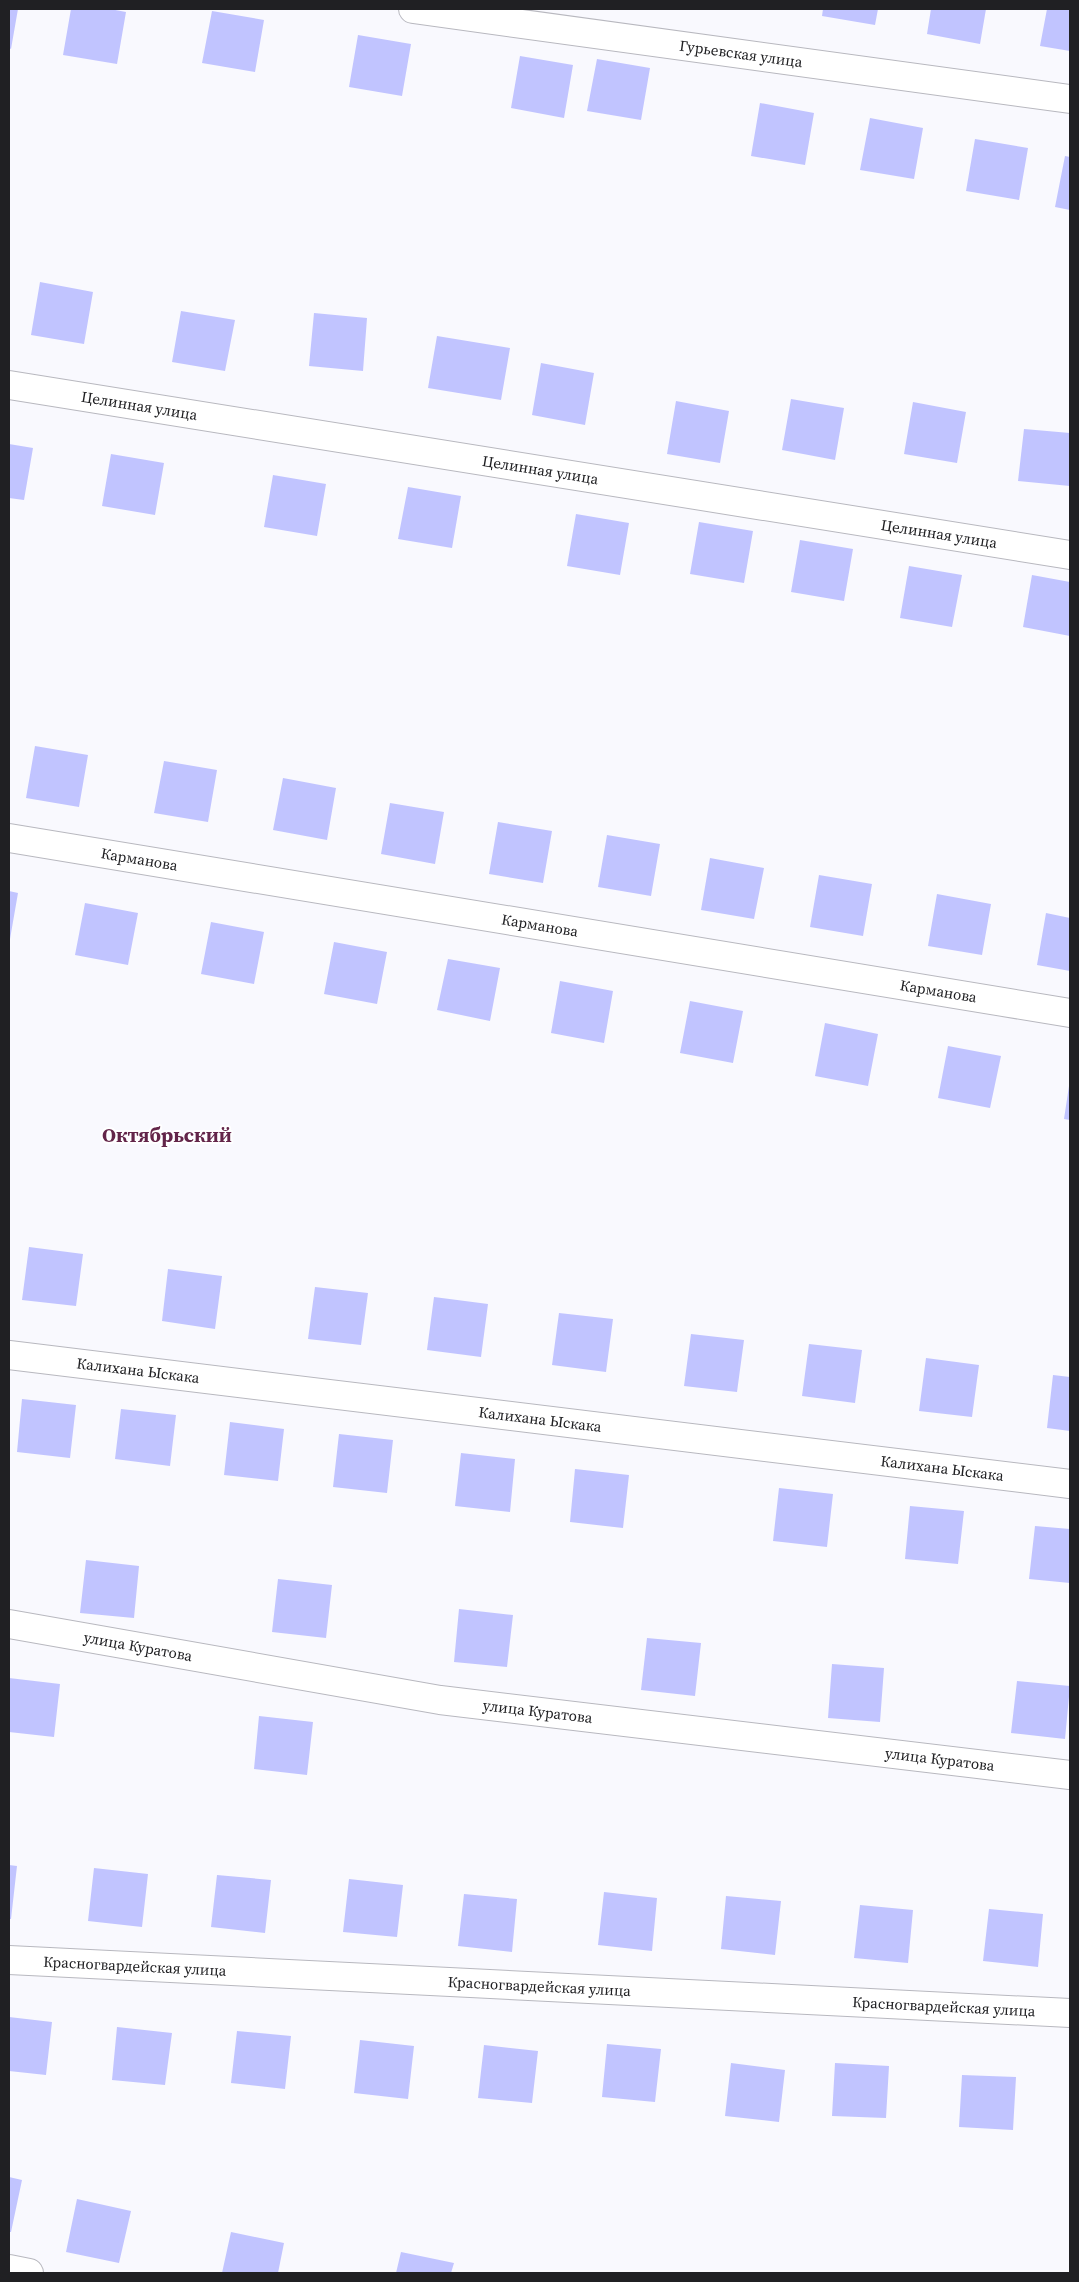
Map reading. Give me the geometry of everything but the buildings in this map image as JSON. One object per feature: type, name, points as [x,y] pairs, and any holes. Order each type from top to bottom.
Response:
[{"type":"street","name":"Гурьевская улица","points":[[413,9],[446,11],[1070,99]]},
{"type":"street","name":"Целинная улица","points":[[9,385],[1070,555]]},
{"type":"street","name":"Карманова","points":[[9,838],[1070,1012]]},
{"type":"street","name":"Калихана Ыскака","points":[[9,1355],[1070,1484]]},
{"type":"street","name":"улица Куратова","points":[[9,1624],[440,1700],[1070,1775]]},
{"type":"street","name":"Красногвардейская улица","points":[[9,1960],[1070,2014]]},
{"type":"street","points":[[9,2269],[29,2273]]},
{"type":"district","name":"Октябрьский","points":[[167,1135]]}]
